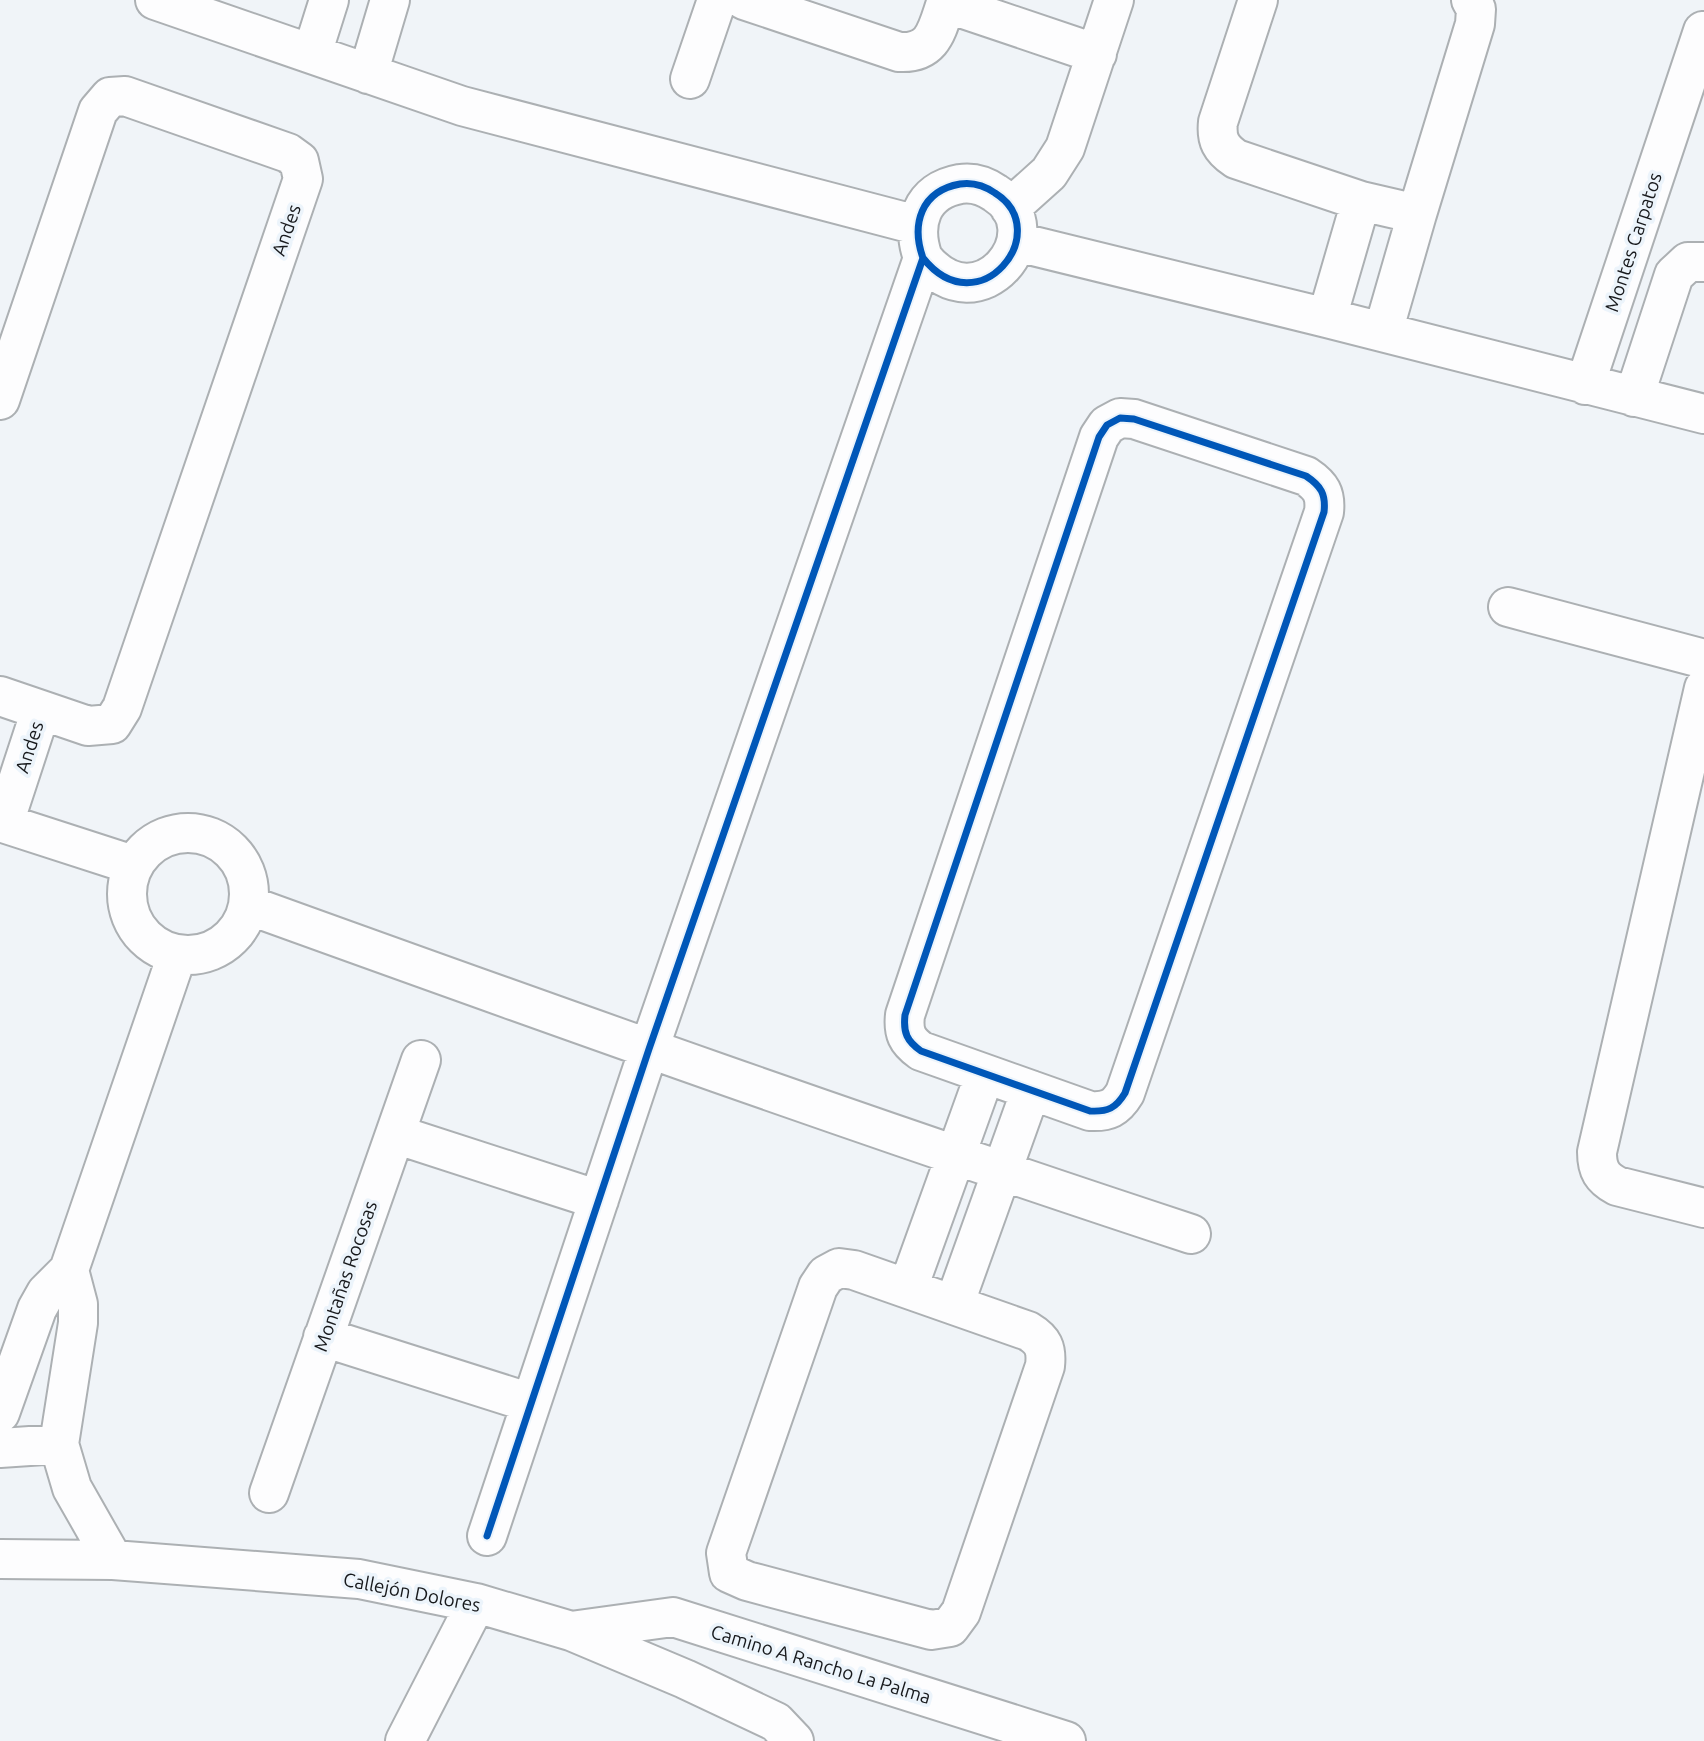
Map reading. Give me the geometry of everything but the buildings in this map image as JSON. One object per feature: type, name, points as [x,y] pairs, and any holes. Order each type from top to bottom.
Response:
[{"type":"street","points":[[155,0],[462,106],[920,241],[934,272],[950,280],[967,283],[984,281],[999,272],[1011,258],[1013,225],[999,195],[984,186],[967,183],[950,186],[934,195],[923,209],[920,241],[487,1536]]},
{"type":"street","points":[[312,54],[329,0]]},
{"type":"street","points":[[368,74],[390,0]]},
{"type":"street","points":[[691,79],[717,0]]},
{"type":"street","points":[[744,0],[899,51],[913,52],[926,46],[934,35],[946,1],[1097,54]]},
{"type":"street","points":[[1013,225],[1065,148],[1114,0]]},
{"type":"street","points":[[1258,0],[1218,122],[1217,137],[1223,150],[1236,159],[1361,201],[1416,214]]},
{"type":"street","points":[[1383,332],[1475,23],[1476,9],[1471,0]]},
{"type":"street","name":"Montes Carpatos","points":[[1585,385],[1692,103],[1703,31]]},
{"type":"street","name":"Andes","points":[[0,400],[98,111],[110,97],[125,96],[288,153],[299,161],[303,179],[122,708],[112,724],[88,726],[0,696]]},
{"type":"street","points":[[1327,318],[1361,201]]},
{"type":"street","points":[[1013,225],[1327,318],[1704,414]]},
{"type":"street","points":[[1634,397],[1674,275],[1688,262],[1704,261]]},
{"type":"street","points":[[1120,418],[1135,419],[1306,476],[1319,484],[1325,498],[1324,512],[1125,1093],[1118,1105],[1105,1111],[1090,1111],[985,1074],[921,1051],[910,1042],[904,1030],[905,1016],[1099,437],[1107,425],[1120,418]]},
{"type":"street","points":[[1508,607],[1704,659]]},
{"type":"street","points":[[1704,688],[1597,1167],[1604,1180],[1617,1186],[1704,1208]]},
{"type":"street","name":"Andes","points":[[2,823],[41,710]]},
{"type":"street","points":[[2,823],[133,865]]},
{"type":"street","points":[[178,833],[198,833],[216,840],[232,851],[243,867],[249,885],[248,905],[243,923],[231,938],[215,949],[196,955],[177,955],[159,948],[143,937],[132,921],[126,902],[127,883],[133,865],[144,850],[160,839],[178,833]]},
{"type":"street","points":[[248,905],[649,1049],[1002,1172],[1191,1234]]},
{"type":"street","points":[[0,1413],[37,1309],[46,1293],[69,1270],[177,955]]},
{"type":"street","name":"Montañas Rocosas","points":[[269,1493],[421,1060]]},
{"type":"street","points":[[908,1288],[985,1074]]},
{"type":"street","points":[[954,1305],[1031,1090]]},
{"type":"street","points":[[395,1134],[599,1200]]},
{"type":"street","points":[[839,1268],[854,1269],[954,1305],[1028,1331],[1040,1339],[1046,1352],[1045,1366],[961,1612],[950,1627],[931,1630],[747,1581],[729,1573],[726,1553],[818,1287],[826,1275],[839,1268]]},
{"type":"street","points":[[69,1270],[78,1304],[78,1323],[59,1444],[72,1488],[113,1560]]},
{"type":"street","points":[[323,1338],[531,1403]]},
{"type":"street","points":[[0,1448],[59,1444]]},
{"type":"street","name":"Callejón Dolores","points":[[0,1559],[113,1560],[359,1579],[476,1602],[571,1631],[685,1679],[779,1735]]},
{"type":"street","points":[[405,1741],[476,1602]]},
{"type":"street","name":"Camino A Rancho La Palma","points":[[571,1631],[673,1617],[1066,1741]]},
{"type":"cycle path","points":[[487,1536],[649,1049],[923,258],[918,233],[922,211],[936,194],[960,184],[979,185],[995,193],[1012,210],[1017,229],[1014,249],[1003,266],[986,278],[966,283],[945,277],[923,258]]},
{"type":"cycle path","points":[[1120,418],[1134,419],[1306,476],[1321,491],[1324,512],[1125,1093],[1111,1108],[1090,1111],[921,1051],[912,1044],[905,1032],[905,1015],[1099,437],[1107,425],[1120,418]]}]
